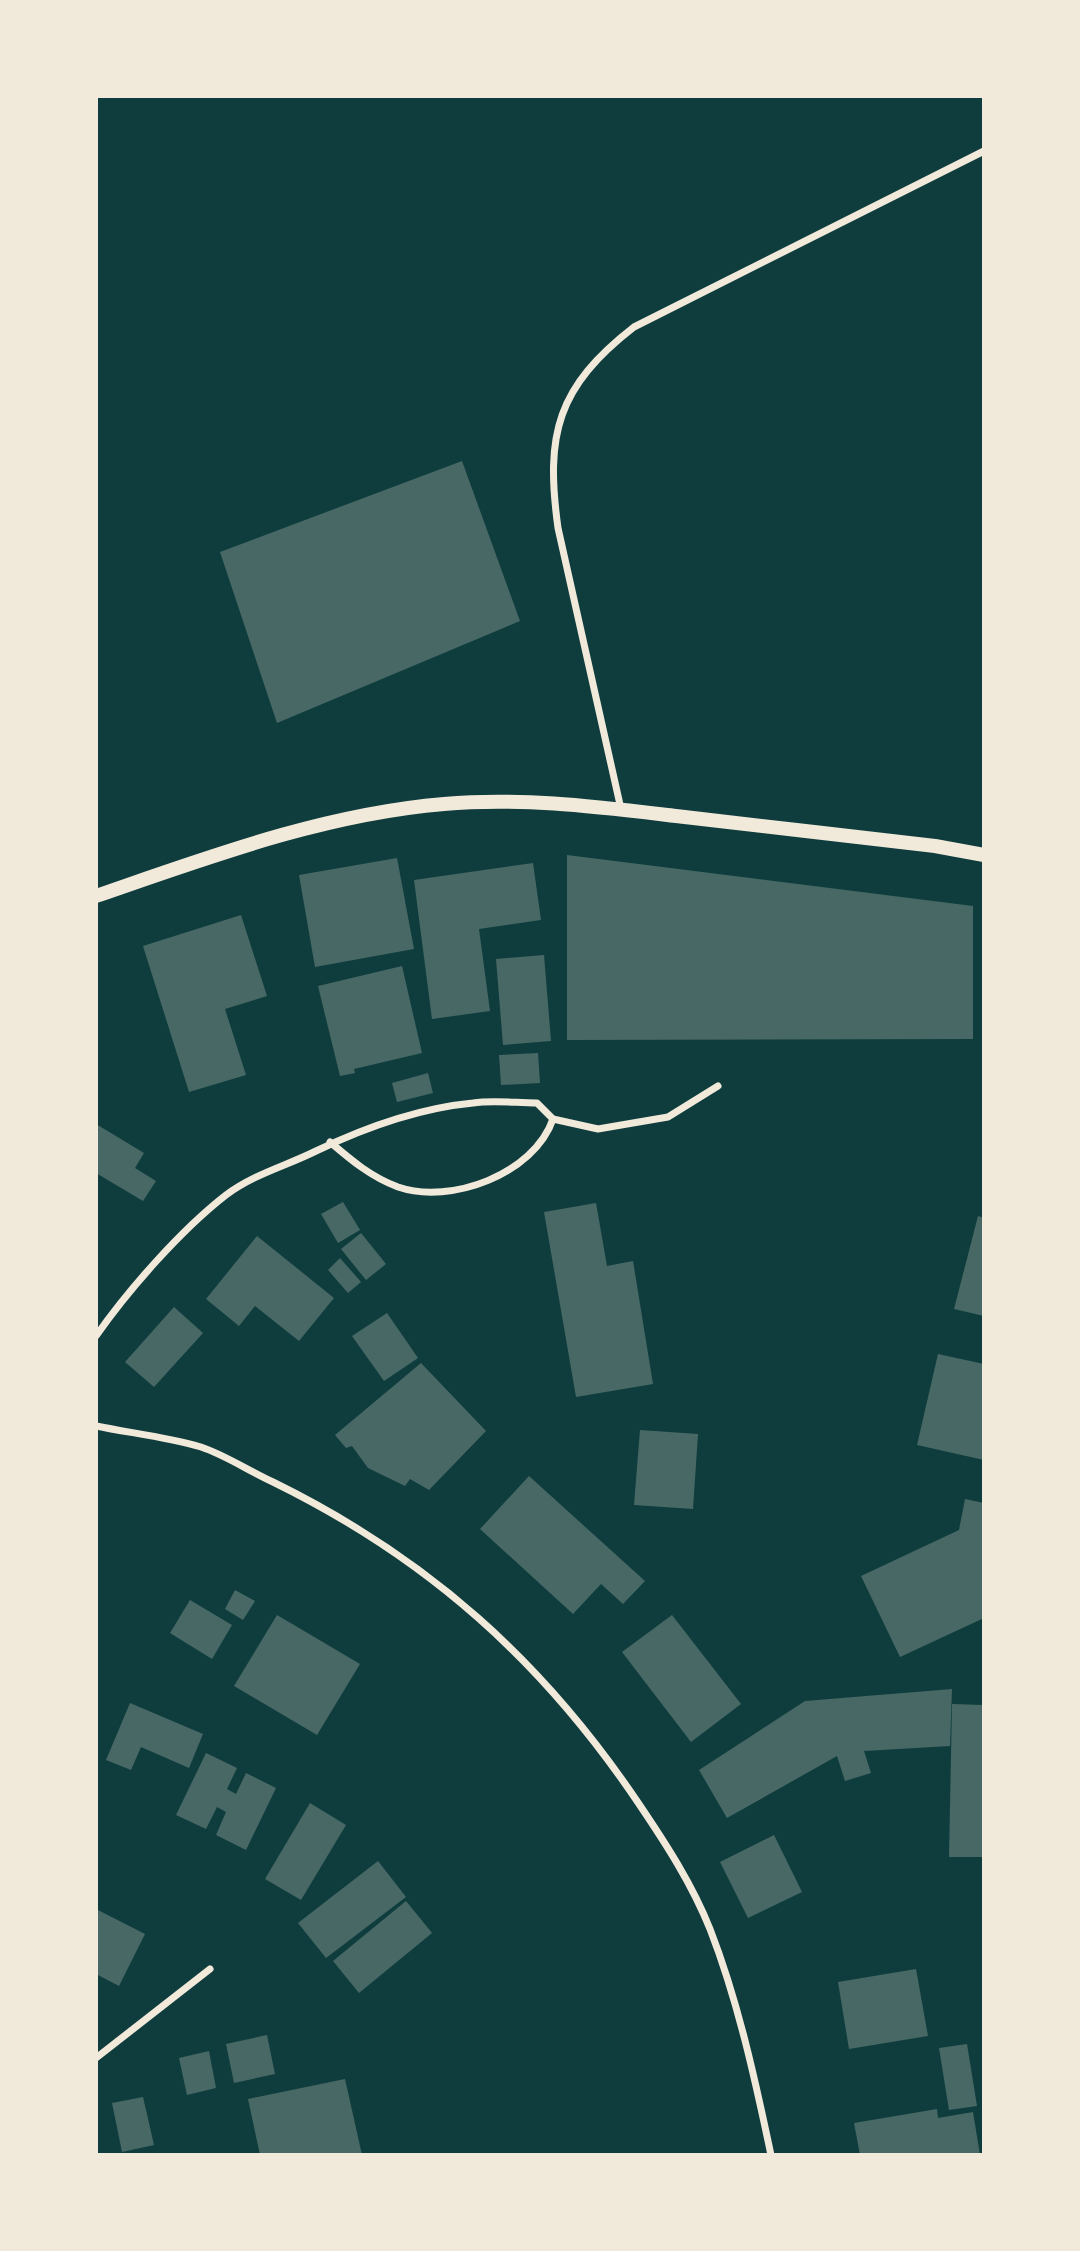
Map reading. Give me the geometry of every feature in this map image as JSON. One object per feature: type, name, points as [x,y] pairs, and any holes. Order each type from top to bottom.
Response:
[{"type":"main road","points":[[96,896],[270,838],[361,816],[487,801],[621,810],[934,846],[984,855]]},
{"type":"street","points":[[621,810],[558,528],[552,482],[553,451],[562,414],[577,383],[604,351],[634,327],[984,151]]},
{"type":"street","points":[[96,1336],[121,1300],[196,1221],[227,1195],[259,1174],[318,1150],[330,1142],[392,1121],[473,1102],[537,1103],[553,1119],[598,1129],[668,1116],[719,1086]]},
{"type":"street","points":[[330,1142],[356,1164],[398,1187],[419,1192],[447,1191],[470,1185],[518,1165],[533,1152],[553,1119]]},
{"type":"street","points":[[96,1426],[202,1447],[335,1514],[393,1550],[507,1641],[612,1764],[677,1860],[710,1929],[740,2022],[771,2155]]},
{"type":"street","points":[[96,2058],[210,1969]]},
{"type":"building","points":[[462,461],[520,621],[277,723],[220,552]]},
{"type":"building","points":[[567,855],[973,906],[973,1039],[567,1040]]},
{"type":"building","points":[[397,858],[414,949],[315,967],[299,875]]},
{"type":"building","points":[[533,863],[541,920],[479,929],[490,1011],[432,1019],[414,880]]},
{"type":"building","points":[[241,915],[267,996],[225,1009],[246,1075],[189,1092],[143,946]]},
{"type":"building","points":[[544,955],[551,1041],[503,1045],[496,959]]},
{"type":"building","points":[[402,966],[422,1053],[354,1069],[355,1073],[340,1076],[318,986]]},
{"type":"building","points":[[538,1053],[540,1083],[501,1085],[499,1055]]},
{"type":"building","points":[[428,1073],[433,1093],[397,1102],[392,1083]]},
{"type":"building","points":[[96,1124],[144,1153],[135,1168],[156,1181],[143,1201],[96,1173]]},
{"type":"building","points":[[343,1202],[360,1230],[338,1243],[321,1214]]},
{"type":"building","points":[[596,1203],[607,1266],[633,1261],[653,1384],[576,1397],[544,1212]]},
{"type":"building","points":[[978,1216],[984,1218],[984,1316],[954,1309]]},
{"type":"building","points":[[361,1233],[386,1264],[366,1280],[341,1249]]},
{"type":"building","points":[[257,1236],[334,1298],[299,1341],[255,1306],[239,1326],[206,1299]]},
{"type":"building","points":[[340,1258],[361,1282],[348,1293],[328,1270]]},
{"type":"building","points":[[174,1307],[203,1333],[154,1387],[125,1362]]},
{"type":"building","points":[[387,1313],[418,1358],[384,1381],[352,1336]]},
{"type":"building","points":[[938,1354],[984,1364],[984,1460],[917,1445]]},
{"type":"building","points":[[421,1363],[486,1431],[429,1490],[410,1479],[405,1486],[368,1468],[352,1446],[346,1448],[335,1435]]},
{"type":"building","points":[[640,1430],[698,1434],[693,1509],[634,1505]]},
{"type":"building","points":[[529,1476],[645,1581],[623,1604],[601,1584],[573,1614],[480,1529]]},
{"type":"building","points":[[965,1499],[984,1503],[984,1618],[900,1657],[861,1576],[959,1530]]},
{"type":"building","points":[[235,1590],[255,1601],[243,1620],[225,1609]]},
{"type":"building","points":[[190,1600],[232,1625],[212,1659],[170,1633]]},
{"type":"building","points":[[277,1615],[360,1664],[317,1735],[234,1686]]},
{"type":"building","points":[[672,1615],[741,1704],[691,1742],[622,1652]]},
{"type":"building","points":[[952,1689],[950,1746],[864,1751],[871,1773],[845,1781],[837,1756],[727,1818],[699,1770],[805,1701]]},
{"type":"building","points":[[130,1703],[203,1734],[189,1768],[141,1747],[131,1770],[106,1760]]},
{"type":"building","points":[[952,1704],[984,1705],[984,1857],[949,1857]]},
{"type":"building","points":[[206,1753],[237,1768],[227,1789],[236,1794],[246,1773],[276,1788],[246,1850],[216,1835],[226,1812],[217,1807],[206,1829],[176,1815]]},
{"type":"building","points":[[310,1803],[346,1825],[301,1900],[265,1879]]},
{"type":"building","points":[[774,1835],[802,1892],[748,1918],[720,1862]]},
{"type":"building","points":[[378,1861],[406,1897],[326,1958],[298,1923]]},
{"type":"building","points":[[406,1901],[432,1933],[359,1993],[333,1961]]},
{"type":"building","points":[[96,1909],[145,1934],[119,1986],[96,1974]]},
{"type":"building","points":[[916,1969],[928,2036],[849,2049],[838,1982]]},
{"type":"building","points":[[267,2035],[275,2074],[234,2083],[226,2044]]},
{"type":"building","points":[[967,2044],[977,2106],[949,2110],[939,2048]]},
{"type":"building","points":[[209,2051],[216,2088],[187,2095],[179,2058]]},
{"type":"building","points":[[345,2079],[362,2155],[260,2155],[248,2099]]},
{"type":"building","points":[[143,2097],[154,2145],[122,2152],[112,2103]]},
{"type":"building","points":[[937,2109],[938,2118],[973,2112],[980,2155],[860,2155],[854,2123]]}]
